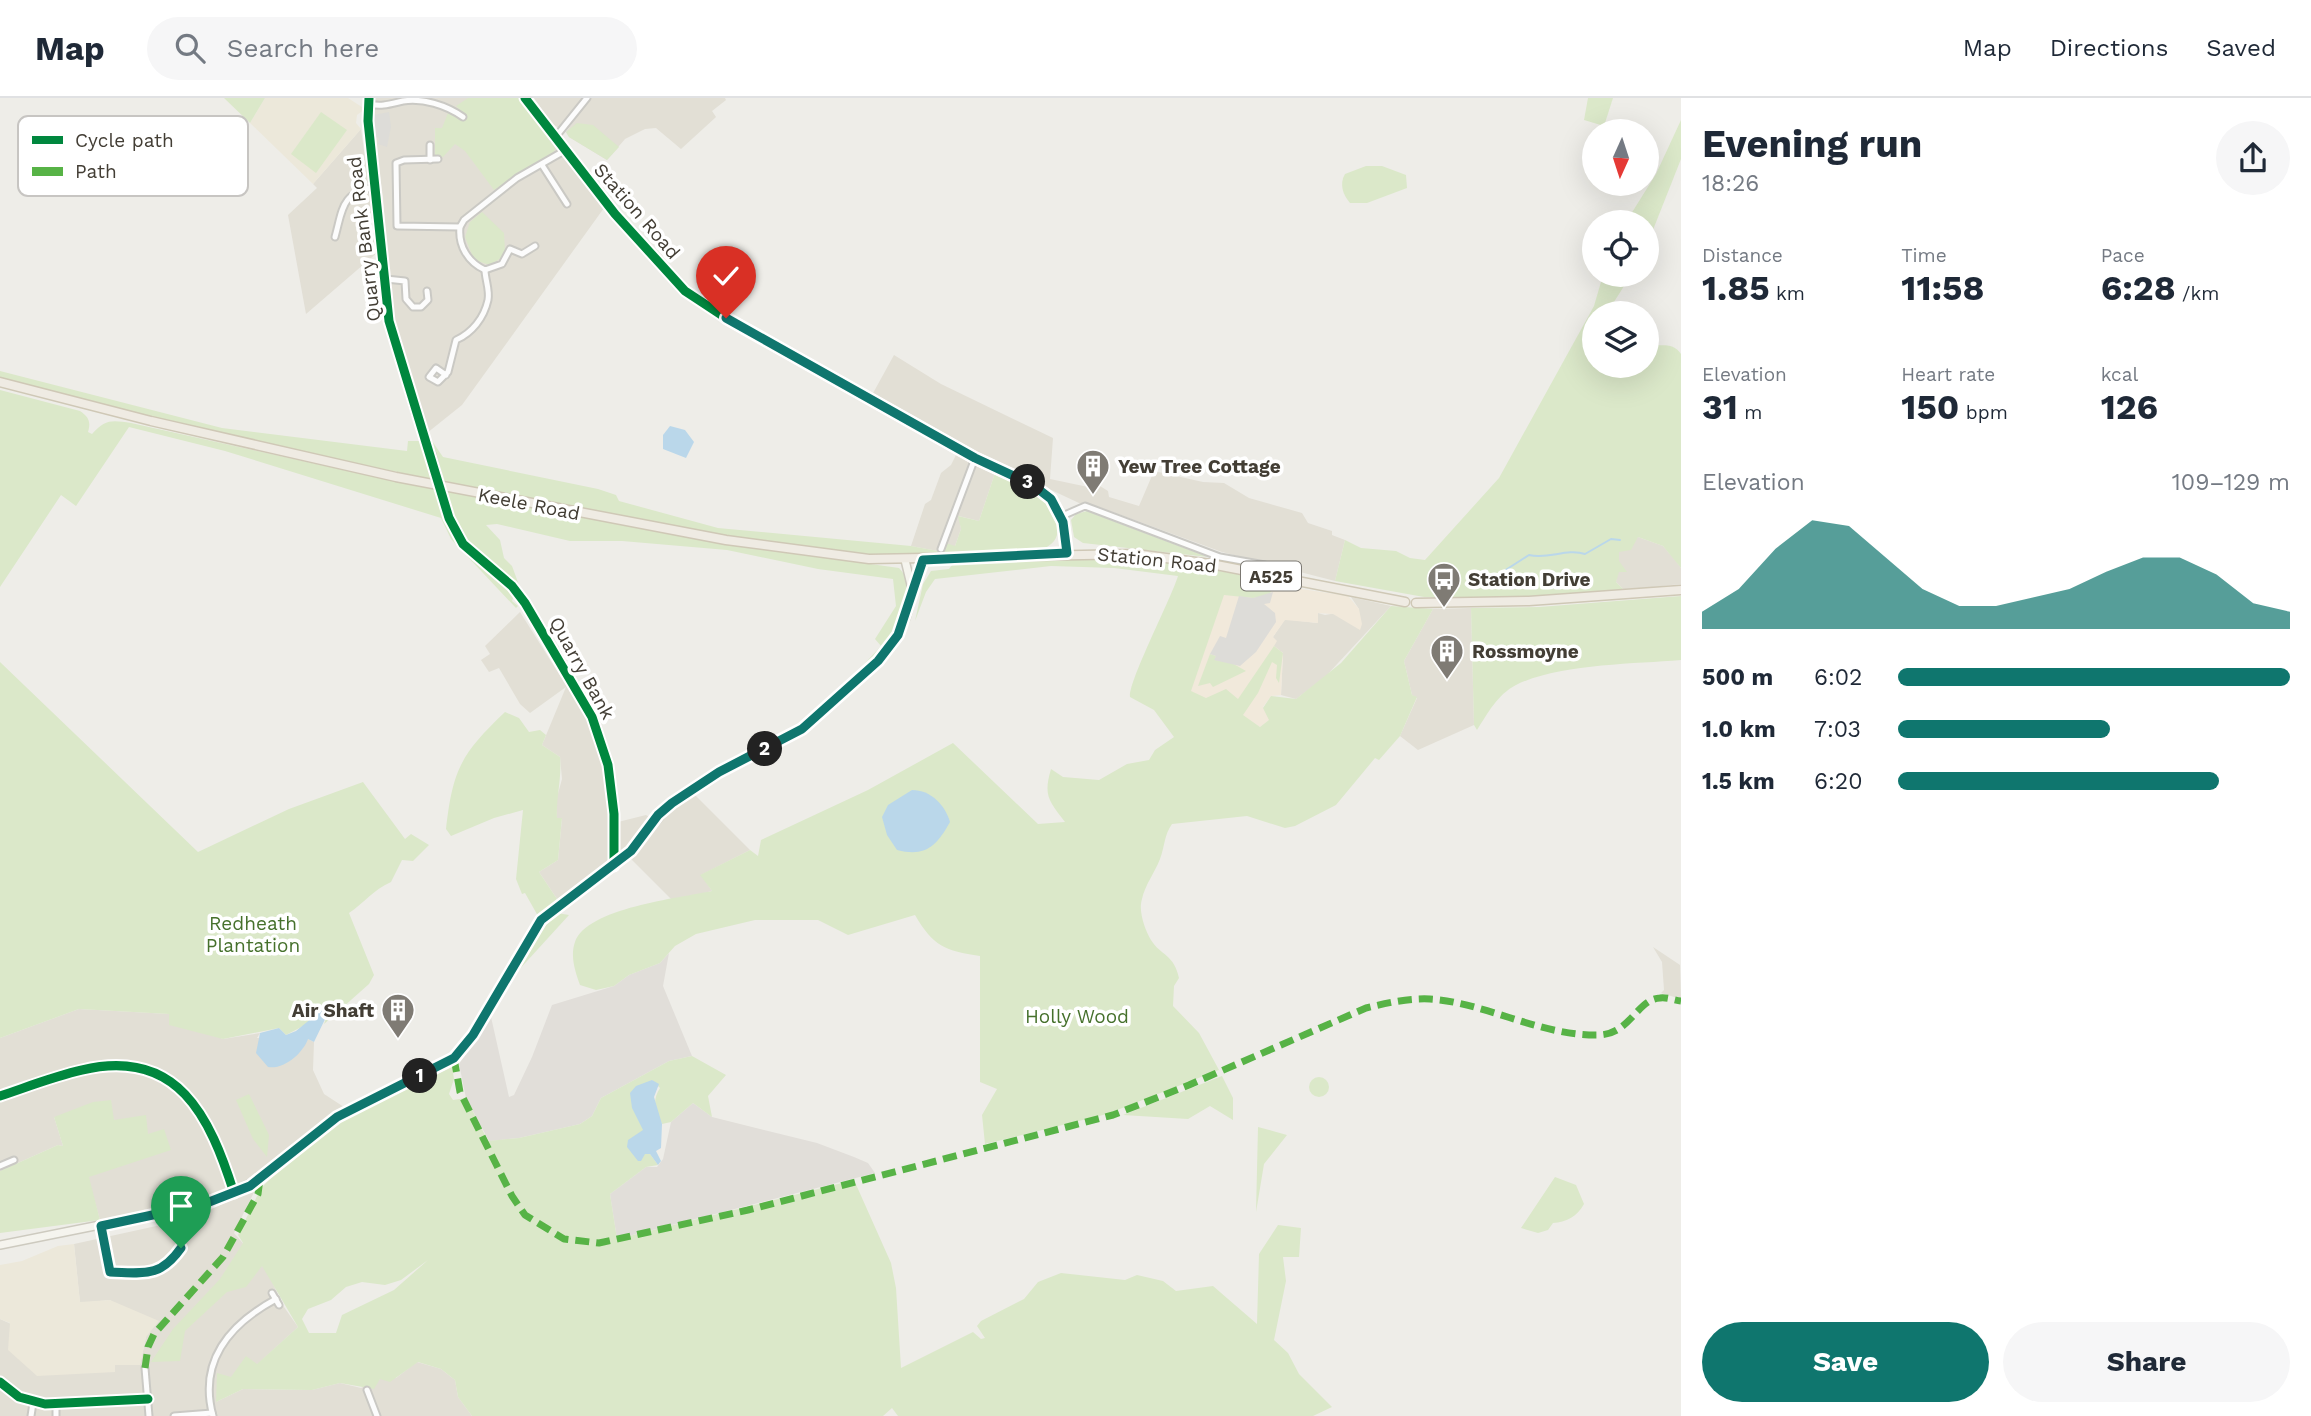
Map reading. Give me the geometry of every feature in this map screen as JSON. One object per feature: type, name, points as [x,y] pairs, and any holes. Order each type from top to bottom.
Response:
[{"type":"main road","name":"Keele Road","points":[[0,382],[262,448],[517,502],[726,540],[869,559],[923,560],[1067,553]]},
{"type":"main road","name":"Station Road","points":[[1067,553],[1136,554],[1211,564],[1405,602]]},
{"type":"main road","points":[[905,560],[913,593]]},
{"type":"main road","points":[[0,1245],[204,1204],[234,1193],[260,1179],[337,1117],[454,1058],[473,1035],[541,920],[614,866],[631,851],[658,815],[691,789],[794,734],[837,701],[878,661],[898,635],[923,560]]},
{"type":"main road","points":[[1416,603],[1529,601],[1681,590]]},
{"type":"street","name":"Station Road","points":[[525,98],[614,214],[685,291],[726,318],[975,458],[1033,485],[1051,499],[1060,517],[1067,553]]},
{"type":"street","points":[[554,139],[587,98]]},
{"type":"street","points":[[369,101],[381,107],[415,100],[444,106],[463,117]]},
{"type":"street","name":"Quarry Bank Road","points":[[369,101],[389,321],[415,413],[432,454],[449,518]]},
{"type":"street","points":[[430,145],[430,160]]},
{"type":"street","points":[[509,239],[510,249],[502,264],[485,270],[473,265],[467,257],[460,227],[464,220],[517,178],[564,151]]},
{"type":"street","points":[[438,159],[396,163],[397,226],[460,227]]},
{"type":"street","points":[[542,166],[567,204]]},
{"type":"street","points":[[335,237],[348,197],[358,190],[375,187]]},
{"type":"street","points":[[510,249],[522,254],[534,246]]},
{"type":"street","points":[[446,374],[456,340],[469,335],[488,299],[485,270]]},
{"type":"street","points":[[386,279],[405,281],[405,299],[413,307],[421,307],[428,300],[426,291]]},
{"type":"street","points":[[941,548],[951,528],[975,458]]},
{"type":"street","name":"Station Road","points":[[1060,517],[1085,506],[1220,556],[1265,565]]},
{"type":"street","name":"Quarry Bank","points":[[449,518],[463,544],[512,586],[526,603],[592,716],[608,765],[614,814],[614,866]]},
{"type":"street","points":[[0,1096],[93,1068],[127,1067],[153,1073],[176,1085],[193,1100],[219,1146],[234,1193]]},
{"type":"street","points":[[0,1166],[5,1160],[14,1160]]},
{"type":"street","points":[[101,1226],[110,1272],[159,1271],[172,1262],[181,1248],[183,1237]]},
{"type":"street","points":[[174,1416],[212,1415],[210,1374],[218,1348],[235,1326],[276,1299]]},
{"type":"street","points":[[145,1368],[149,1416]]},
{"type":"street","points":[[0,1382],[19,1397],[33,1403],[56,1405],[148,1399]]},
{"type":"street","points":[[367,1390],[377,1416]]},
{"type":"street","points":[[31,1416],[33,1403]]},
{"type":"street","points":[[56,1405],[56,1416]]},
{"type":"shaded area","points":[[265,98],[348,98],[365,109],[357,115],[356,123],[361,129],[313,184],[250,123]]},
{"type":"shaded area","points":[[373,98],[519,98],[604,208],[462,405],[427,433],[413,402],[392,322],[383,197],[371,115]]},
{"type":"shaded area","points":[[534,98],[582,98],[559,128],[552,124]]},
{"type":"shaded area","points":[[590,98],[726,100],[712,111],[716,117],[681,149],[656,128],[645,129],[625,139],[607,160],[569,137],[566,132]]},
{"type":"shaded area","points":[[389,112],[391,127],[387,147],[378,144],[379,138],[374,136],[374,115]]},
{"type":"shaded area","points":[[361,129],[378,252],[306,314],[288,215],[317,188],[313,184]]},
{"type":"shaded area","points":[[894,355],[941,384],[1053,438],[1050,479],[1088,487],[1100,486],[1108,491],[1109,497],[1139,506],[1154,471],[1203,482],[1224,483],[1249,498],[1302,513],[1308,523],[1332,531],[1332,535],[1345,540],[1335,581],[1222,552],[1099,507],[1079,503],[966,450],[872,395]]},
{"type":"shaded area","points":[[956,455],[995,473],[979,521],[959,516],[961,529],[955,546],[943,552],[911,546],[925,504],[931,500],[941,473],[951,465]]},
{"type":"shaded area","points":[[1638,537],[1663,546],[1681,568],[1681,584],[1624,590],[1616,582],[1619,551]]},
{"type":"shaded area","points":[[1182,571],[1348,596],[1359,609],[1362,624],[1360,630],[1333,614],[1318,613],[1318,623],[1285,620],[1273,637],[1277,641],[1274,646],[1283,653],[1281,695],[1271,696],[1263,707],[1270,720],[1260,727],[1242,716],[1218,711],[1188,690]]},
{"type":"shaded area","points":[[1273,592],[1270,603],[1264,604],[1275,613],[1276,622],[1256,652],[1240,666],[1214,660],[1216,656],[1210,654],[1220,636],[1226,638],[1239,596],[1253,598]]},
{"type":"shaded area","points":[[1351,597],[1391,606],[1325,677],[1296,699],[1281,695],[1283,653],[1274,646],[1273,637],[1285,619],[1317,623],[1318,613],[1325,615],[1359,609]]},
{"type":"shaded area","points":[[1471,608],[1474,725],[1418,750],[1400,736],[1417,698],[1412,695],[1404,661],[1433,609]]},
{"type":"shaded area","points":[[520,612],[586,717],[601,753],[605,777],[610,842],[608,866],[559,902],[539,872],[558,860],[562,819],[557,818],[556,801],[562,779],[560,757],[542,745],[566,687],[530,713],[520,704],[499,668],[489,672],[481,660],[490,654],[485,646]]},
{"type":"shaded area","points":[[693,793],[750,850],[701,875],[712,891],[673,901],[631,859],[664,816]]},
{"type":"shaded area","points":[[646,815],[652,819],[630,848],[616,859],[618,822]]},
{"type":"shaded area","points":[[1653,947],[1680,965],[1681,999],[1661,993],[1664,990],[1662,962]]},
{"type":"shaded area","points":[[669,953],[663,986],[692,1056],[669,1061],[601,1098],[592,1116],[580,1124],[519,1138],[489,1141],[466,1098],[459,1064],[491,1017],[509,1097],[514,1095],[532,1057],[552,1005],[614,986],[629,975],[660,963]]},
{"type":"shaded area","points":[[79,1009],[169,1014],[223,1039],[260,1033],[257,1038],[308,1039],[314,1042],[313,1070],[324,1094],[347,1109],[259,1176],[230,1191],[176,1208],[100,1220],[88,1177],[148,1134],[114,1120],[54,1117],[63,1146],[58,1145],[0,1171],[0,1038]]},
{"type":"shaded area","points":[[693,1103],[712,1117],[817,1143],[854,1157],[868,1163],[875,1173],[617,1239],[610,1194],[646,1167],[657,1167],[663,1159],[671,1122]]},
{"type":"shaded area","points":[[256,1188],[234,1233],[267,1271],[284,1307],[298,1327],[216,1402],[243,1389],[312,1390],[340,1383],[361,1388],[380,1379],[396,1378],[417,1362],[441,1369],[455,1380],[458,1397],[472,1416],[0,1416],[0,1319],[115,1371],[115,1365],[140,1365],[146,1337],[110,1300],[80,1303],[74,1244],[193,1218]]},
{"type":"shaded area","points":[[74,1244],[80,1302],[110,1300],[159,1321],[146,1337],[140,1365],[115,1365],[115,1372],[37,1376],[8,1350],[10,1323],[0,1319],[0,1265],[22,1261],[58,1246]]},
{"type":"green space","points":[[224,98],[265,98],[250,123],[248,116],[243,116]]},
{"type":"green space","points":[[468,98],[520,98],[555,148],[554,154],[494,190],[465,151],[455,144],[443,157],[435,156],[435,128],[442,128],[448,113],[461,120],[464,114],[456,106]]},
{"type":"green space","points":[[1588,98],[1613,98],[1606,119],[1584,119]]},
{"type":"green space","points":[[321,112],[347,130],[316,173],[291,154]]},
{"type":"green space","points":[[1681,120],[1681,159],[1659,215],[1659,210],[1634,210],[1642,196],[1659,196],[1659,168]]},
{"type":"green space","points":[[577,123],[593,125],[619,147],[607,160],[569,137],[566,132]]},
{"type":"green space","points":[[1366,166],[1382,166],[1406,175],[1407,188],[1367,203],[1350,203],[1343,189],[1343,178],[1345,174]]},
{"type":"green space","points":[[482,212],[504,233],[505,251],[501,258],[490,265],[474,260],[465,237],[470,222]]},
{"type":"green space","points":[[1600,287],[1623,287],[1615,301],[1595,301]]},
{"type":"green space","points":[[1582,328],[1582,378],[1659,378],[1659,345],[1670,346],[1681,354],[1681,568],[1663,546],[1638,537],[1631,550],[1619,552],[1619,561],[1627,572],[1619,572],[1616,582],[1624,590],[1537,597],[1424,597],[1335,581],[1345,540],[1361,548],[1396,551],[1410,558],[1425,560],[1499,478]]},
{"type":"green space","points":[[0,371],[222,428],[407,451],[408,441],[432,441],[443,457],[598,489],[616,495],[619,501],[718,528],[911,546],[943,552],[946,543],[955,546],[961,529],[958,516],[979,521],[995,473],[1025,487],[1044,500],[1056,517],[1058,532],[1054,541],[1043,549],[943,556],[864,553],[772,543],[477,489],[272,445],[0,379]]},
{"type":"green space","points":[[0,390],[80,411],[87,418],[88,432],[92,434],[109,422],[119,421],[556,513],[757,548],[899,568],[907,581],[908,598],[903,616],[882,652],[869,667],[843,687],[881,646],[875,639],[896,606],[893,579],[818,569],[727,550],[622,541],[570,541],[497,524],[486,525],[500,540],[504,558],[512,566],[519,585],[474,550],[454,517],[447,518],[466,551],[515,592],[512,601],[518,606],[516,608],[451,539],[441,518],[225,451],[129,427],[76,506],[61,495],[0,587]]},
{"type":"green space","points":[[1087,511],[1208,557],[1083,543],[1074,537],[1071,520],[1076,514]]},
{"type":"green space","name":"Holly Wood","points":[[1089,557],[1173,563],[1277,581],[1269,595],[1253,598],[1224,595],[1191,691],[1206,698],[1226,689],[1238,699],[1274,646],[1283,653],[1279,683],[1276,678],[1277,665],[1272,662],[1258,693],[1243,715],[1260,727],[1269,720],[1263,708],[1271,696],[1296,699],[1341,663],[1391,606],[1433,609],[1404,661],[1412,695],[1417,697],[1400,736],[1379,760],[1375,758],[1336,805],[1295,826],[1285,828],[1247,816],[1172,824],[1167,832],[1160,859],[1143,894],[1141,904],[1144,926],[1151,940],[1177,970],[1179,978],[1174,986],[1173,1006],[1199,1033],[1219,1070],[1107,1114],[985,1144],[982,1115],[997,1089],[980,1082],[980,956],[958,952],[941,945],[928,934],[915,915],[848,935],[818,920],[755,920],[696,934],[675,946],[660,963],[629,975],[614,986],[596,990],[580,985],[573,953],[575,942],[583,930],[597,921],[636,906],[712,891],[700,875],[750,850],[758,856],[761,840],[868,790],[953,743],[1038,824],[1065,822],[1049,798],[1051,769],[1063,777],[1099,780],[1127,764],[1149,760],[1155,750],[1174,737],[1154,710],[1130,697],[1131,688],[1178,576],[1114,568],[1051,566],[935,579],[926,592],[915,621],[923,584],[931,571],[949,569],[952,565]]},
{"type":"green space","points":[[1681,596],[1681,660],[1596,666],[1533,678],[1503,694],[1477,730],[1474,725],[1471,608],[1539,607]]},
{"type":"green space","points":[[1210,654],[1216,656],[1215,660],[1230,662],[1246,671],[1213,687],[1210,683],[1198,686]]},
{"type":"green space","name":"Redheath Plantation","points":[[0,662],[198,852],[289,809],[363,782],[405,839],[411,834],[429,845],[413,861],[402,860],[391,882],[349,913],[374,975],[369,984],[324,1024],[328,1013],[286,1035],[279,1028],[223,1039],[169,1025],[169,1014],[79,1009],[0,1038]]},
{"type":"green space","points":[[505,712],[519,718],[529,732],[540,730],[546,735],[542,745],[560,757],[557,818],[562,818],[558,860],[539,872],[559,902],[538,916],[525,893],[522,894],[516,879],[523,810],[494,818],[451,836],[446,829],[452,791],[462,764],[478,740]]},
{"type":"green space","points":[[557,913],[569,915],[517,972],[537,935]]},
{"type":"green space","points":[[692,1056],[726,1075],[708,1096],[712,1117],[693,1103],[671,1122],[662,1124],[655,1102],[660,1088],[652,1080],[643,1130],[645,1154],[650,1154],[658,1165],[646,1167],[610,1194],[617,1239],[854,1180],[891,1263],[896,1288],[901,1368],[973,1332],[981,1339],[985,1338],[977,1326],[981,1321],[1024,1299],[1038,1282],[1061,1273],[1125,1280],[1137,1275],[1163,1281],[1176,1291],[1213,1286],[1257,1324],[1259,1254],[1278,1225],[1301,1228],[1299,1257],[1283,1257],[1286,1281],[1274,1340],[1288,1353],[1299,1374],[1332,1407],[1313,1416],[898,1416],[892,1408],[883,1416],[472,1416],[458,1397],[455,1380],[441,1369],[418,1362],[390,1382],[380,1379],[374,1389],[340,1383],[312,1390],[243,1389],[216,1402],[217,1373],[231,1377],[246,1356],[257,1364],[298,1327],[262,1266],[246,1287],[227,1292],[185,1331],[180,1361],[151,1362],[173,1329],[220,1279],[243,1243],[238,1235],[261,1188],[340,1122],[452,1067],[454,1079],[449,1094],[453,1100],[466,1098],[488,1141],[519,1138],[580,1124],[592,1116],[601,1098],[669,1061]],"holes":[[[428,1260],[394,1290],[342,1315],[336,1333],[309,1333],[302,1319],[308,1309],[331,1300],[346,1287],[362,1282],[385,1285],[401,1280]]]},
{"type":"green space","points":[[1222,1076],[1233,1098],[1233,1120],[1210,1106],[1188,1119],[1123,1115]]},
{"type":"green space","points":[[1315,1077],[1323,1077],[1329,1087],[1323,1097],[1315,1097],[1309,1091],[1309,1083]]},
{"type":"green space","points":[[249,1094],[269,1135],[267,1157],[253,1139],[236,1100]]},
{"type":"green space","points":[[111,1100],[114,1120],[146,1115],[148,1134],[164,1129],[171,1150],[89,1177],[100,1220],[0,1233],[0,1171],[58,1145],[63,1146],[54,1117],[93,1102]]},
{"type":"green space","points":[[1258,1127],[1287,1135],[1264,1164],[1256,1212]]},
{"type":"green space","points":[[1555,1177],[1576,1185],[1584,1204],[1581,1209],[1571,1218],[1553,1223],[1548,1230],[1538,1233],[1521,1228]]},
{"type":"water","points":[[670,426],[685,430],[694,442],[686,458],[663,449],[663,435]]},
{"type":"water","points":[[912,790],[925,793],[936,800],[945,810],[950,822],[940,838],[929,848],[907,852],[897,850],[887,835],[882,817],[888,805]]},
{"type":"water","points":[[323,1009],[328,1013],[314,1042],[308,1039],[302,1050],[286,1063],[268,1067],[256,1053],[260,1033],[279,1028],[286,1035],[296,1031]]},
{"type":"water","points":[[652,1080],[659,1084],[654,1097],[662,1124],[661,1148],[656,1151],[661,1161],[658,1165],[650,1154],[645,1154],[641,1161],[638,1161],[627,1147],[628,1140],[643,1130],[632,1108],[630,1093],[636,1086]]},
{"type":"waterway","points":[[1490,580],[1529,555],[1571,552],[1585,554],[1611,539],[1620,540]]},
{"type":"marked path","points":[[454,1058],[460,1092],[512,1196],[525,1215],[564,1239],[599,1243],[748,1210],[1113,1115],[1366,1008],[1382,1004],[1422,999],[1451,1002],[1555,1030],[1598,1035],[1609,1033],[1626,1024],[1652,1000],[1662,998],[1681,1001]]},
{"type":"marked path","points":[[145,1368],[148,1347],[154,1334],[223,1257],[258,1194],[260,1179]]},
{"type":"cycle path","points":[[369,98],[368,121],[389,321],[449,518],[463,544],[512,586],[525,603],[592,717],[608,765],[614,814],[614,866]]},
{"type":"cycle path","points":[[525,98],[615,214],[685,291],[726,318],[975,458],[1033,485],[1051,499],[1063,522],[1067,553]]},
{"type":"cycle path","points":[[0,1096],[82,1070],[115,1066],[143,1069],[166,1079],[185,1094],[201,1115],[214,1138],[234,1193]]},
{"type":"cycle path","points":[[0,1382],[19,1397],[45,1404],[148,1399]]},
{"type":"place","name":"Yew Tree Cottage","points":[[1093,496]]},
{"type":"place","name":"Station Drive","points":[[1444,609]]},
{"type":"place","name":"Rossmoyne","points":[[1447,681]]},
{"type":"place","name":"Air Shaft","points":[[398,1040]]},
{"type":"route","points":[[181,1248],[172,1262],[159,1271],[110,1272],[101,1226],[204,1204],[250,1186],[337,1117],[454,1058],[473,1035],[541,920],[620,861],[631,851],[658,815],[694,786],[802,729],[837,701],[878,661],[898,635],[906,618],[923,560],[1067,553],[1063,522],[1048,495],[1033,485],[975,458],[726,318]]}]
